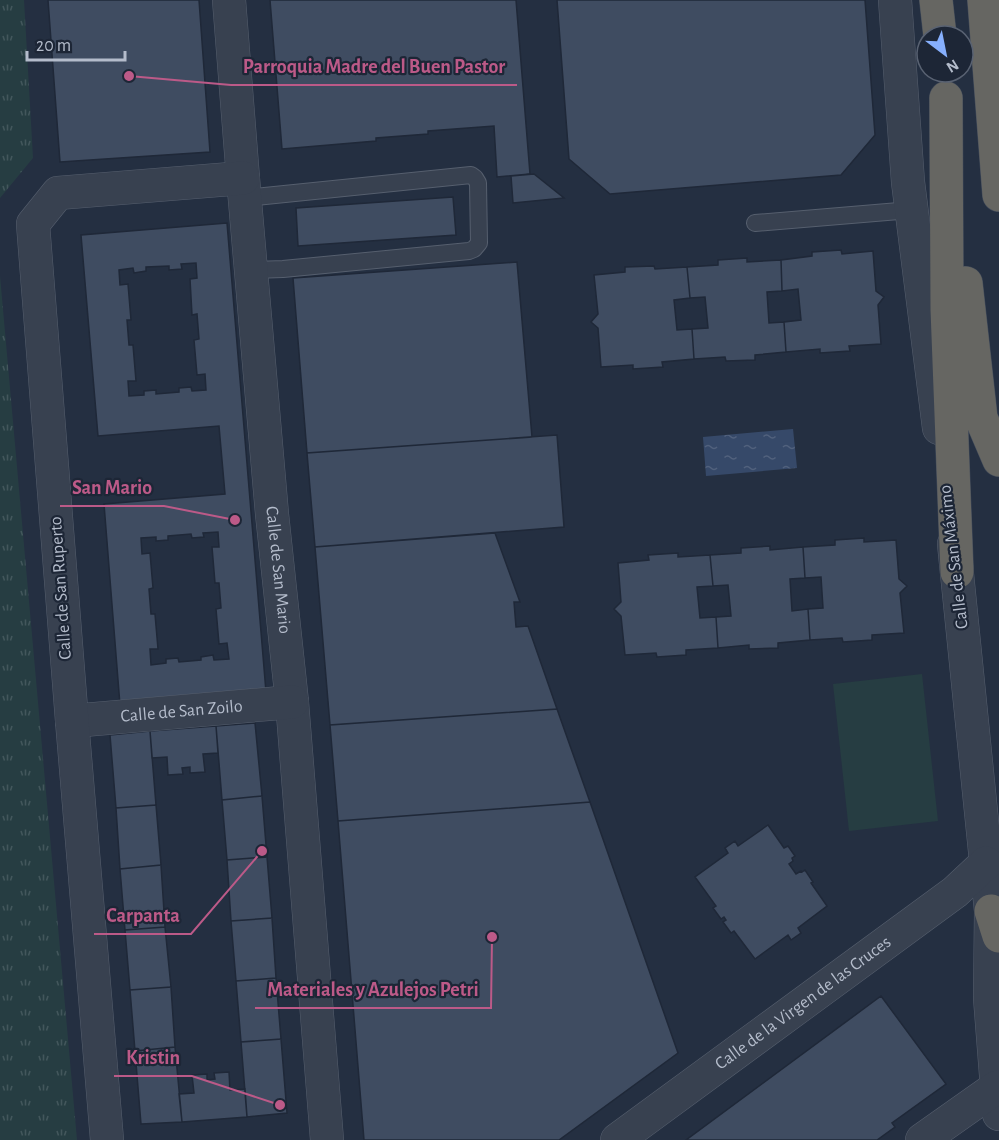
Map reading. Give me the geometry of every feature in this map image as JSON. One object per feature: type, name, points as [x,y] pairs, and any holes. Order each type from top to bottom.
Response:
[{"type":"highway","points":[[936,0],[939,24]]},
{"type":"highway","points":[[984,0],[999,195]]},
{"type":"highway","points":[[944,85],[981,418],[999,460]]},
{"type":"highway","points":[[944,85],[947,309],[957,572]]},
{"type":"street","name":"Calle de San Mario","points":[[230,0],[272,514],[292,702],[327,1140]]},
{"type":"street","name":"Calle de San Máximo","points":[[895,0],[911,210],[957,572],[986,863],[995,924],[990,998],[998,1100]]},
{"type":"street","name":"Calle de San Ruperto","points":[[107,1140],[33,224],[58,193],[244,188]]},
{"type":"street","name":"Calle de San Zoilo","points":[[72,721],[292,702]]},
{"type":"street","name":"Calle de la Virgen de las Cruces","points":[[617,1140],[955,892],[986,863]]},
{"type":"street","points":[[922,1140],[998,1100]]},
{"type":"lane","points":[[244,188],[471,175],[478,183],[479,243],[469,251],[251,270]]},
{"type":"lane","points":[[755,223],[911,210]]},
{"type":"green space","points":[[0,0],[24,0],[33,158],[0,198]]},
{"type":"green space","points":[[0,276],[77,1140],[0,1140]]},
{"type":"green space","points":[[922,674],[938,821],[849,831],[833,684]]},
{"type":"water","points":[[793,429],[797,468],[706,476],[703,437]]},
{"type":"building","points":[[48,0],[199,0],[210,152],[60,162]]},
{"type":"building","points":[[270,0],[516,0],[530,174],[497,177],[494,126],[428,131],[428,134],[376,138],[376,141],[282,149]]},
{"type":"building","points":[[557,0],[865,0],[875,135],[841,175],[610,194],[569,159]]},
{"type":"building","points":[[534,174],[564,198],[513,203],[511,176]]},
{"type":"building","points":[[453,197],[456,235],[298,246],[296,208]]},
{"type":"building","points":[[227,223],[266,692],[120,705],[104,504],[225,494],[219,426],[98,436],[81,235]],"holes":[[[196,263],[197,278],[190,279],[192,315],[197,314],[199,339],[194,340],[197,375],[205,374],[206,390],[192,391],[191,387],[179,388],[179,392],[156,394],[156,390],[144,391],[144,395],[129,396],[128,381],[136,381],[133,345],[129,345],[127,320],[131,320],[128,284],[120,285],[119,270],[133,268],[134,273],[146,271],[146,267],[169,266],[169,270],[182,269],[181,264]],[[218,532],[219,547],[212,547],[215,583],[219,583],[221,608],[216,609],[219,644],[227,643],[229,659],[214,660],[213,655],[201,657],[201,660],[179,662],[178,658],[166,659],[166,663],[151,665],[150,649],[158,649],[155,614],[151,614],[149,589],[153,588],[150,553],[142,554],[141,538],[156,537],[156,541],[168,540],[168,536],[191,534],[192,538],[204,537],[203,533]]]},
{"type":"building","points":[[841,250],[842,254],[873,251],[876,291],[884,297],[878,305],[881,344],[849,346],[850,351],[820,353],[820,349],[786,352],[784,322],[801,320],[798,289],[782,291],[781,260],[812,256],[812,252]]},
{"type":"building","points":[[747,258],[747,262],[781,260],[782,291],[767,292],[769,323],[784,322],[786,352],[755,355],[755,360],[726,361],[725,357],[694,359],[692,329],[708,328],[705,297],[690,298],[687,267],[718,265],[718,260]]},
{"type":"building","points":[[517,262],[532,437],[307,453],[293,278]]},
{"type":"building","points":[[654,266],[655,269],[687,267],[690,298],[674,300],[677,330],[692,329],[694,359],[662,362],[663,367],[633,369],[633,365],[601,367],[598,328],[591,322],[598,314],[594,275],[625,272],[625,267]]},
{"type":"building","points":[[557,435],[564,527],[315,547],[307,453]]},
{"type":"building","points":[[495,533],[520,602],[514,602],[516,627],[528,626],[557,709],[330,725],[315,547]]},
{"type":"building","points":[[864,538],[864,542],[896,540],[899,579],[907,586],[900,593],[904,633],[872,635],[872,640],[843,642],[842,638],[810,640],[808,609],[823,608],[821,577],[805,578],[803,547],[835,545],[835,540]]},
{"type":"building","points":[[770,546],[770,550],[803,547],[805,578],[790,579],[792,611],[808,609],[810,640],[778,643],[778,648],[749,649],[749,645],[718,648],[716,617],[731,616],[728,585],[713,586],[710,555],[741,553],[741,548]]},
{"type":"building","points":[[678,553],[678,557],[710,555],[713,586],[697,587],[700,618],[716,617],[718,648],[686,650],[686,655],[657,657],[656,653],[625,655],[621,616],[614,609],[621,602],[618,563],[649,560],[648,555]]},
{"type":"building","points":[[557,709],[590,802],[338,821],[330,725]]},
{"type":"building","points":[[255,723],[262,796],[222,800],[216,726]]},
{"type":"building","points":[[216,726],[218,753],[203,754],[205,772],[190,773],[190,767],[182,768],[183,774],[168,775],[167,757],[152,758],[150,731]]},
{"type":"building","points":[[150,731],[156,805],[116,808],[110,735]]},
{"type":"building","points":[[262,796],[267,857],[227,860],[222,800]]},
{"type":"building","points":[[590,802],[678,1053],[559,1140],[364,1140],[338,821]]},
{"type":"building","points":[[156,805],[161,865],[120,869],[116,808]]},
{"type":"building","points":[[768,825],[784,848],[788,846],[795,856],[789,864],[796,874],[805,870],[827,906],[798,928],[801,933],[791,940],[788,935],[755,959],[734,931],[731,933],[723,922],[726,920],[724,917],[721,919],[713,908],[716,906],[695,877],[728,853],[725,848],[735,841],[738,846]]},
{"type":"building","points":[[267,857],[272,918],[231,921],[227,860]]},
{"type":"building","points":[[161,865],[165,927],[125,930],[120,869]]},
{"type":"building","points":[[272,918],[276,978],[236,981],[231,921]]},
{"type":"building","points":[[165,927],[171,987],[130,990],[125,930]]},
{"type":"building","points":[[276,978],[281,1039],[241,1042],[236,981]]},
{"type":"building","points":[[171,987],[175,1047],[135,1051],[130,990]]},
{"type":"building","points":[[881,996],[946,1084],[892,1123],[895,1127],[877,1140],[686,1140]]},
{"type":"building","points":[[281,1039],[287,1113],[247,1117],[241,1042]]},
{"type":"building","points":[[175,1047],[182,1122],[141,1124],[135,1051]]},
{"type":"building","points":[[229,1072],[230,1090],[245,1089],[247,1117],[182,1122],[179,1094],[194,1093],[192,1075],[207,1074],[207,1080],[215,1079],[214,1073]]},
{"type":"place","name":"Parroquia Madre del Buen Pastor","points":[[129,76]]},
{"type":"place","name":"San Mario","points":[[235,520]]},
{"type":"place","name":"Carpanta","points":[[262,851]]},
{"type":"place","name":"Materiales y Azulejos Petri","points":[[492,937]]},
{"type":"place","name":"Kristin","points":[[280,1105]]}]
